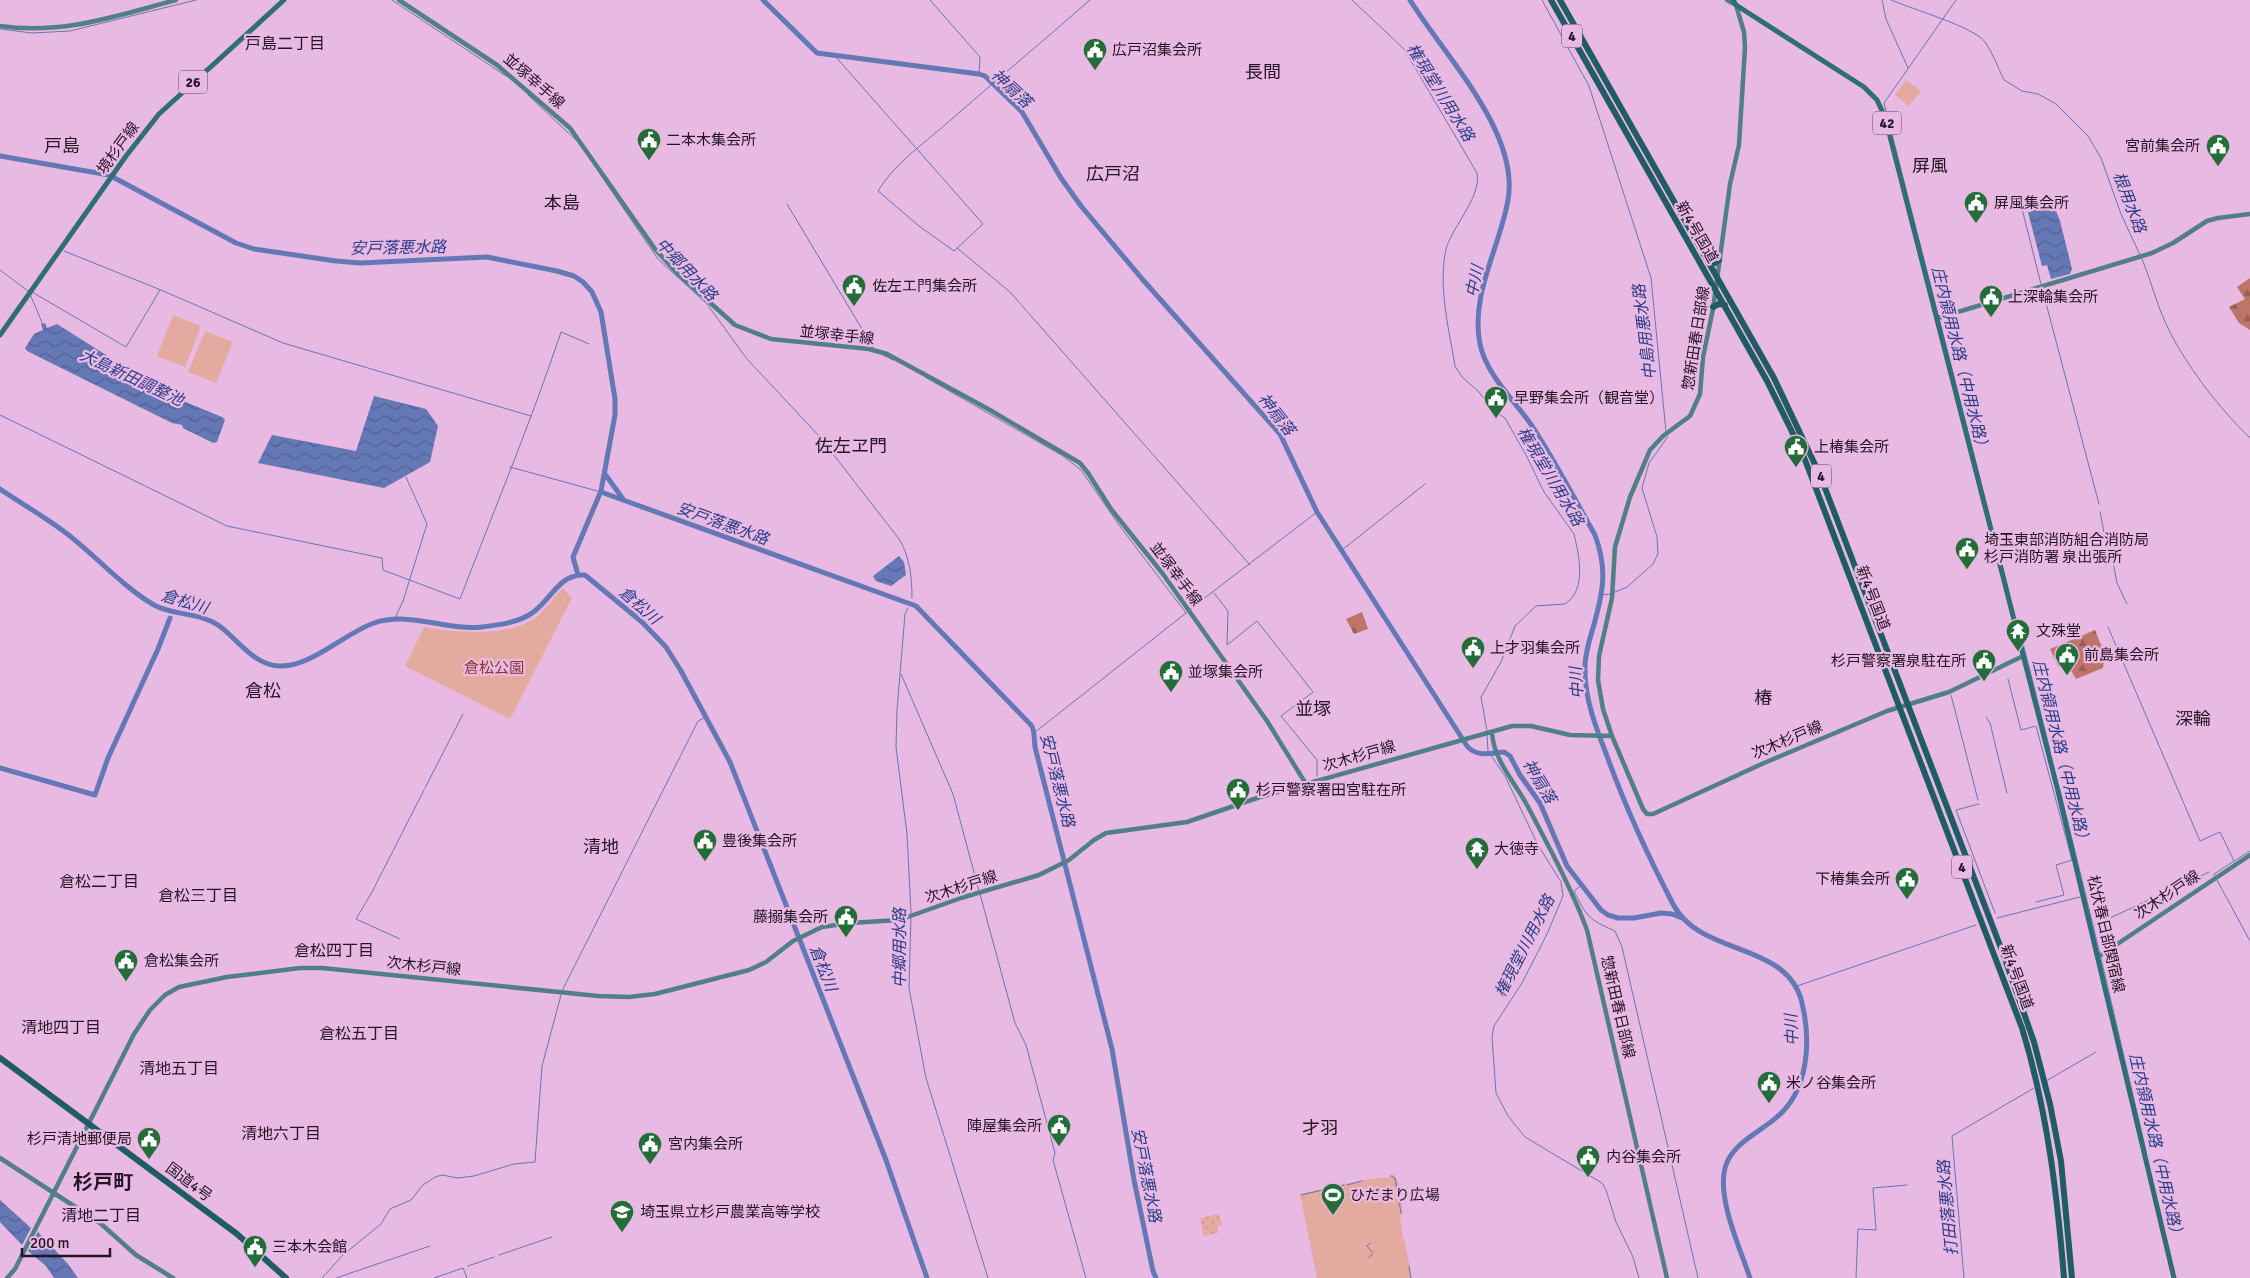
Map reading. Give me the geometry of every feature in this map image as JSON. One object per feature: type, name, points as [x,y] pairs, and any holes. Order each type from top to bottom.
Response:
[{"type":"highway","name":"新4号国道","points":[[1551,0],[1768,382],[1802,452],[2012,999],[2027,1046],[2051,1150],[2064,1278]]},
{"type":"highway","name":"新4号国道","points":[[1560,0],[1774,378],[1810,450],[1908,704],[2034,1042],[2059,1153],[2072,1278]]},
{"type":"highway","points":[[1708,262],[1715,263],[1720,260]]},
{"type":"highway","points":[[1714,306],[1719,304],[1724,306]]},
{"type":"highway","name":"国道4号","points":[[0,1058],[237,1234],[286,1278]]},
{"type":"main road","points":[[0,26],[33,29],[64,28],[83,25],[176,0]]},
{"type":"main road","name":"境杉戸線","points":[[0,336],[112,176],[159,114],[284,0]]},
{"type":"main road","name":"並塚幸手線","points":[[399,0],[497,64],[570,128],[655,249],[678,274],[735,325],[772,340],[869,349],[887,354],[990,410],[1080,463],[1111,509],[1163,574],[1267,721],[1306,784]]},
{"type":"main road","points":[[1727,0],[1735,2]]},
{"type":"main road","name":"惣新田春日部線","points":[[1612,736],[1600,695],[1598,670],[1602,638],[1612,598],[1616,547],[1630,496],[1645,458],[1656,443],[1690,416],[1697,404],[1703,357],[1714,306],[1730,184],[1739,145],[1743,96],[1745,38],[1735,2]]},
{"type":"main road","name":"松伏春日部関宿線","points":[[1735,2],[1854,80],[1869,91],[1880,104],[1893,143],[2023,656],[2098,957],[2174,1278]]},
{"type":"main road","points":[[1938,318],[2152,253],[2173,243],[2214,218],[2250,214]]},
{"type":"main road","name":"次木杉戸線","points":[[1612,736],[1643,809],[1650,815],[1764,763],[1900,706],[1949,692],[2023,656]]},
{"type":"main road","points":[[1492,732],[1512,726],[1528,725],[1565,734],[1612,736]]},
{"type":"main road","name":"次木杉戸線","points":[[7,1278],[15,1268],[87,1123],[145,1015],[165,995],[188,984],[239,976],[314,968],[561,993],[614,997],[655,994],[749,970],[766,962],[793,941],[806,934],[837,924],[903,919],[968,896],[1024,880],[1063,864],[1106,833],[1186,822],[1253,799],[1492,732]]},
{"type":"main road","name":"惣新田春日部線","points":[[1492,732],[1494,750],[1526,803],[1576,900],[1587,930],[1667,1278]]},
{"type":"main road","name":"次木杉戸線","points":[[2098,957],[2250,855]]},
{"type":"main road","points":[[0,1158],[105,1226],[136,1255],[173,1278]]},
{"type":"green space","points":[[1906,80],[1921,91],[1909,106],[1895,95]]},
{"type":"green space","points":[[2250,278],[2250,330],[2239,323],[2229,307],[2245,299],[2237,287]]},
{"type":"green space","points":[[173,315],[201,326],[185,367],[157,356]]},
{"type":"green space","points":[[205,331],[233,342],[216,383],[188,372]]},
{"type":"green space","name":"倉松公園","points":[[563,588],[572,598],[510,719],[405,666],[424,627],[452,631],[484,632],[516,627],[529,622],[540,614]]},
{"type":"green space","points":[[1362,612],[1368,629],[1354,634],[1346,619]]},
{"type":"green space","points":[[2095,630],[2105,655],[2103,668],[2076,679],[2072,672],[2058,666],[2050,649]]},
{"type":"green space","points":[[1393,1174],[1401,1192],[1403,1213],[1400,1216],[1401,1224],[1412,1278],[1317,1278],[1300,1194],[1363,1180],[1390,1177]]},
{"type":"green space","points":[[1219,1214],[1222,1225],[1217,1226],[1218,1233],[1204,1236],[1200,1218]]},
{"type":"water","points":[[2048,199],[2052,201],[2060,221],[2072,269],[2070,274],[2051,279],[2047,265],[2042,266],[2028,212],[2031,212],[2030,208]]},
{"type":"water","name":"大島新田調整池","points":[[45,323],[47,328],[57,324],[171,396],[222,417],[225,420],[217,442],[213,443],[183,428],[182,425],[172,423],[27,351],[25,348],[34,334],[43,330],[41,324]]},
{"type":"water","points":[[374,396],[426,409],[438,426],[430,462],[384,488],[258,463],[272,435],[356,451]]},
{"type":"water","points":[[899,556],[904,562],[906,575],[891,586],[876,581],[873,576]]},
{"type":"water","points":[[0,1200],[31,1228],[22,1245],[0,1222]]},
{"type":"water","points":[[38,1232],[68,1264],[78,1278],[54,1278],[46,1266],[28,1251]]},
{"type":"waterway","name":"中郷用水路","points":[[0,29],[32,33],[70,31],[196,0]]},
{"type":"waterway","name":"中郷用水路","points":[[392,0],[506,76]]},
{"type":"waterway","name":"神扇落","points":[[763,0],[817,53],[979,74],[985,76],[1022,112],[1061,178],[1081,206],[1143,280],[1280,434],[1317,512],[1467,746],[1475,752],[1490,754],[1504,752],[1510,756],[1520,775],[1540,803],[1567,866],[1601,910],[1608,915],[1618,918],[1634,918],[1661,913],[1672,914],[1682,918]]},
{"type":"waterway","points":[[930,0],[980,57],[979,74]]},
{"type":"waterway","points":[[835,56],[983,224],[954,251],[919,226],[878,191],[892,172],[909,155],[918,147],[946,124],[1090,0]]},
{"type":"waterway","name":"権現堂川用水路","points":[[1352,0],[1404,49],[1477,173],[1475,193],[1447,245],[1443,268],[1444,296],[1455,366],[1462,377],[1478,391],[1494,411],[1505,418],[1544,492],[1574,534],[1578,552],[1579,581],[1572,598],[1565,604],[1536,606],[1515,626],[1501,662],[1481,697],[1487,731]]},
{"type":"waterway","name":"中川","points":[[1410,0],[1459,69],[1491,121],[1502,148],[1509,174],[1508,200],[1504,218],[1482,289],[1478,326],[1480,344],[1483,355],[1494,376],[1530,423],[1595,535],[1602,559],[1603,582],[1586,652],[1585,678],[1592,712],[1614,775],[1655,868],[1673,904],[1686,921],[1703,933],[1762,958],[1780,969],[1794,983],[1802,1003],[1805,1018],[1806,1049],[1805,1064],[1796,1093],[1788,1106],[1777,1117],[1733,1152],[1725,1168],[1723,1180],[1727,1209],[1750,1278]]},
{"type":"waterway","name":"中島用悪水路","points":[[1542,0],[1589,86],[1651,278],[1666,432]]},
{"type":"waterway","points":[[1882,0],[1886,19],[1908,68]]},
{"type":"waterway","name":"根用水路","points":[[1891,0],[1956,24],[1979,36],[1988,46],[2004,80],[2022,91],[2038,94],[2056,104],[2088,136],[2101,158],[2121,214],[2140,255]]},
{"type":"waterway","name":"庄内領用水路（中用水路）","points":[[1956,0],[1884,103],[2008,588]]},
{"type":"waterway","name":"中郷用水路","points":[[528,95],[576,140]]},
{"type":"waterway","name":"安戸落悪水路","points":[[0,156],[109,175],[236,243],[254,249],[360,263],[487,257],[557,271],[574,276],[583,282],[592,292],[601,312],[615,399],[615,415],[601,491],[573,557],[578,575]]},
{"type":"waterway","name":"中郷用水路","points":[[600,174],[658,259],[707,304],[747,359],[819,436],[899,539],[908,560],[912,598]]},
{"type":"waterway","points":[[787,204],[874,349]]},
{"type":"waterway","points":[[2022,209],[2041,284]]},
{"type":"waterway","points":[[957,248],[1010,292],[1250,565]]},
{"type":"waterway","points":[[64,251],[161,290],[283,343],[531,416]]},
{"type":"waterway","name":"根用水路","points":[[2142,259],[2162,316],[2182,354],[2226,413],[2250,438]]},
{"type":"waterway","points":[[0,270],[28,291]]},
{"type":"waterway","points":[[2042,288],[2099,504]]},
{"type":"waterway","points":[[32,292],[126,347],[160,290]]},
{"type":"waterway","points":[[30,294],[43,325]]},
{"type":"waterway","points":[[0,415],[227,526],[382,558],[383,570],[460,599],[525,433],[561,332],[589,344]]},
{"type":"waterway","points":[[883,355],[893,360]]},
{"type":"waterway","points":[[925,377],[1063,456],[1081,470],[1119,525],[1186,613]]},
{"type":"waterway","name":"中島用悪水路","points":[[1615,592],[1627,587],[1653,564],[1658,554],[1657,537],[1642,488],[1649,463],[1667,436]]},
{"type":"waterway","points":[[510,467],[601,492]]},
{"type":"waterway","name":"安戸落悪水路","points":[[605,474],[623,499]]},
{"type":"waterway","points":[[395,618],[403,601],[427,524],[406,477]]},
{"type":"waterway","points":[[1342,550],[1425,484]]},
{"type":"waterway","name":"倉松川","points":[[0,489],[66,533],[143,598],[154,605],[170,611],[202,618],[218,625],[246,650],[270,665],[291,665],[303,662],[363,628],[387,620],[414,620],[468,627],[482,627],[512,622],[524,618],[536,610],[561,584],[576,576],[585,575],[642,622],[666,647],[730,762],[886,1160],[927,1278]]},
{"type":"waterway","name":"安戸落悪水路","points":[[601,492],[916,606],[1031,725],[1035,748],[1112,1049],[1134,1180],[1156,1278]]},
{"type":"waterway","points":[[1189,610],[1317,512]]},
{"type":"waterway","points":[[2100,512],[2107,548],[2111,552],[2117,583],[2127,604]]},
{"type":"waterway","points":[[1214,593],[1228,611],[1227,645],[1257,621],[1313,692],[1281,716],[1317,760],[1317,776]]},
{"type":"waterway","name":"中島用悪水路","points":[[1602,595],[1610,594]]},
{"type":"waterway","name":"中郷用水路","points":[[908,608],[905,614],[897,710],[896,747],[907,834],[911,913]]},
{"type":"waterway","points":[[1034,733],[1186,613]]},
{"type":"waterway","points":[[0,768],[95,795],[108,758],[158,649],[170,618]]},
{"type":"waterway","points":[[2108,627],[2200,841],[2220,832],[2234,861]]},
{"type":"waterway","name":"庄内領用水路（中用水路）","points":[[2023,643],[2050,750]]},
{"type":"waterway","points":[[901,674],[953,794],[979,891]]},
{"type":"waterway","points":[[2008,679],[2021,730],[2036,726],[2072,860],[2056,865],[2064,895],[2036,902]]},
{"type":"waterway","points":[[1951,695],[1978,800]]},
{"type":"waterway","points":[[425,788],[463,714]]},
{"type":"waterway","points":[[562,991],[698,721],[706,717]]},
{"type":"waterway","points":[[1986,717],[1990,723],[2007,793]]},
{"type":"waterway","name":"権現堂川用水路","points":[[1487,735],[1488,751],[1505,776],[1538,845],[1561,882],[1563,896],[1547,934],[1522,983],[1494,1026],[1492,1037],[1496,1093],[1508,1116],[1525,1137],[1602,1183],[1616,1222],[1633,1257],[1639,1278]]},
{"type":"waterway","points":[[400,939],[356,919],[372,892],[424,790]]},
{"type":"waterway","name":"庄内領用水路（中用水路）","points":[[2060,790],[2100,954]]},
{"type":"waterway","points":[[1979,804],[1956,810],[1995,913]]},
{"type":"waterway","points":[[2215,876],[2214,874],[2250,851]]},
{"type":"waterway","points":[[2157,897],[2209,872]]},
{"type":"waterway","points":[[2217,880],[2250,941]]},
{"type":"waterway","points":[[1582,885],[1574,891],[1582,907],[1594,920],[1615,931],[1622,947],[1698,1278]]},
{"type":"waterway","points":[[980,894],[1015,1023],[1026,1045],[1055,1153],[1053,1160],[1086,1278]]},
{"type":"waterway","points":[[1997,918],[2080,897]]},
{"type":"waterway","points":[[2095,925],[2155,897]]},
{"type":"waterway","name":"中郷用水路","points":[[911,917],[909,988],[926,1078],[988,1278]]},
{"type":"waterway","points":[[1797,986],[1976,925]]},
{"type":"waterway","name":"庄内領用水路（中用水路）","points":[[2101,958],[2146,1151]]},
{"type":"waterway","points":[[322,1278],[343,1255],[381,1224],[390,1209],[411,1200],[423,1185],[435,1177],[442,1175],[458,1178],[474,1176],[514,1164],[535,1162],[542,1066],[561,995]]},
{"type":"waterway","points":[[2046,1081],[2096,1052]]},
{"type":"waterway","name":"打田落悪水路","points":[[1964,1278],[1952,1136],[2034,1088]]},
{"type":"waterway","points":[[1391,1176],[1395,1178],[1401,1213]]},
{"type":"waterway","points":[[1347,1185],[1362,1181]]},
{"type":"waterway","points":[[1301,1195],[1344,1185]]},
{"type":"waterway","points":[[1856,1278],[1858,1229],[1876,1230],[1873,1188],[1907,1185]]},
{"type":"waterway","points":[[499,1255],[552,1237]]},
{"type":"waterway","points":[[1370,1243],[1367,1246],[1372,1252]]},
{"type":"waterway","points":[[336,1278],[430,1246]]},
{"type":"waterway","points":[[1369,1258],[1372,1254]]},
{"type":"waterway","points":[[468,1266],[494,1257]]},
{"type":"waterway","points":[[1409,1266],[1411,1278]]},
{"type":"waterway","points":[[434,1278],[463,1268],[467,1278]]},
{"type":"place","name":"広戸沼集会所","points":[[1095,71]]},
{"type":"place","name":"二本木集会所","points":[[649,161]]},
{"type":"place","name":"宮前集会所","points":[[2218,167]]},
{"type":"place","name":"屏風集会所","points":[[1976,224]]},
{"type":"place","name":"佐左エ門集会所","points":[[854,307]]},
{"type":"place","name":"上深輪集会所","points":[[1991,318]]},
{"type":"place","name":"早野集会所（観音堂）","points":[[1496,419]]},
{"type":"place","name":"上椿集会所","points":[[1796,468]]},
{"type":"place","name":"埼玉東部消防組合消防局 杉戸消防署 泉出張所","points":[[1967,570]]},
{"type":"place","name":"文殊堂","points":[[2018,652]]},
{"type":"place","name":"上才羽集会所","points":[[1473,669]]},
{"type":"place","name":"前島集会所","points":[[2067,676]]},
{"type":"place","name":"杉戸警察署泉駐在所","points":[[1984,682]]},
{"type":"place","name":"並塚集会所","points":[[1171,693]]},
{"type":"place","name":"杉戸警察署田宮駐在所","points":[[1238,811]]},
{"type":"place","name":"豊後集会所","points":[[705,862]]},
{"type":"place","name":"大徳寺","points":[[1477,870]]},
{"type":"place","name":"下椿集会所","points":[[1907,900]]},
{"type":"place","name":"藤搦集会所","points":[[846,938]]},
{"type":"place","name":"倉松集会所","points":[[126,982]]},
{"type":"place","name":"米ノ谷集会所","points":[[1769,1104]]},
{"type":"place","name":"陣屋集会所","points":[[1059,1147]]},
{"type":"place","name":"杉戸清地郵便局","points":[[149,1160]]},
{"type":"place","name":"宮内集会所","points":[[650,1165]]},
{"type":"place","name":"内谷集会所","points":[[1588,1178]]},
{"type":"place","name":"ひだまり広場","points":[[1333,1216]]},
{"type":"place","name":"埼玉県立杉戸農業高等学校","points":[[622,1233]]},
{"type":"place","name":"三本木会館","points":[[255,1268]]},
{"type":"district","name":"戸島二丁目","points":[[285,43]]},
{"type":"district","name":"長間","points":[[1263,72]]},
{"type":"district","name":"戸島","points":[[62,146]]},
{"type":"district","name":"屏風","points":[[1930,166]]},
{"type":"district","name":"広戸沼","points":[[1113,174]]},
{"type":"district","name":"本島","points":[[562,203]]},
{"type":"district","name":"佐左ヱ門","points":[[851,446]]},
{"type":"district","name":"倉松","points":[[263,691]]},
{"type":"district","name":"椿","points":[[1763,698]]},
{"type":"district","name":"並塚","points":[[1313,709]]},
{"type":"district","name":"深輪","points":[[2193,719]]},
{"type":"district","name":"清地","points":[[601,847]]},
{"type":"district","name":"倉松二丁目","points":[[99,881]]},
{"type":"district","name":"倉松三丁目","points":[[198,895]]},
{"type":"district","name":"倉松四丁目","points":[[334,950]]},
{"type":"district","name":"清地四丁目","points":[[61,1027]]},
{"type":"district","name":"倉松五丁目","points":[[359,1033]]},
{"type":"district","name":"清地五丁目","points":[[179,1068]]},
{"type":"district","name":"才羽","points":[[1320,1128]]},
{"type":"district","name":"清地六丁目","points":[[281,1133]]},
{"type":"district","name":"杉戸町","points":[[103,1182]]},
{"type":"district","name":"清地二丁目","points":[[101,1215]]}]
